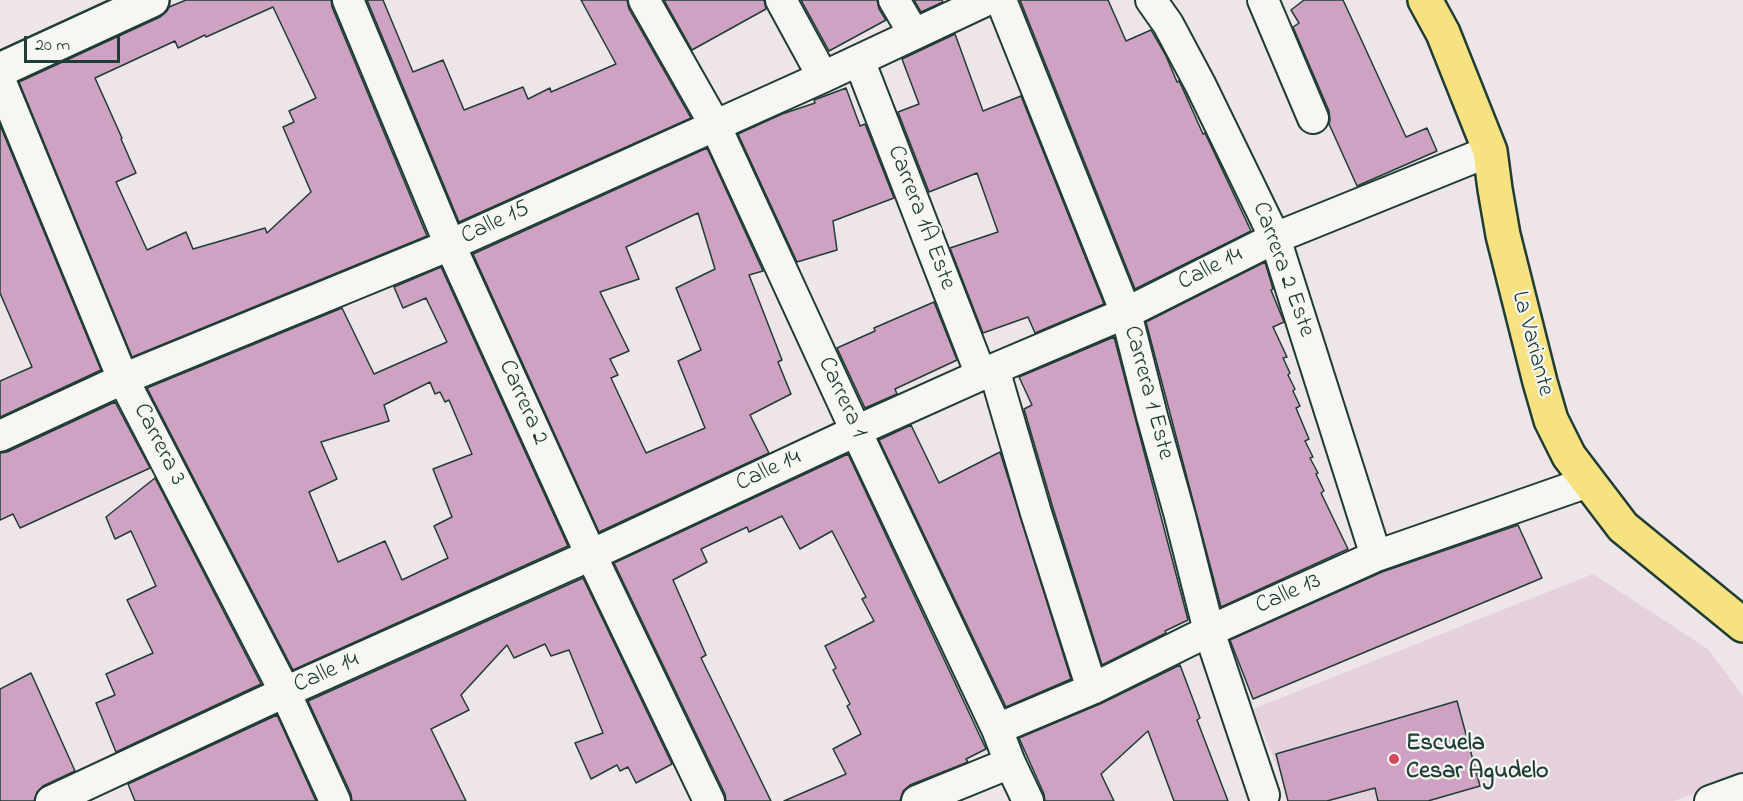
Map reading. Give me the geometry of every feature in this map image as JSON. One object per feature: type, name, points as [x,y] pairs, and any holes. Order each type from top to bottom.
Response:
[{"type":"main road","name":"La Variante","points":[[1425,0],[1443,33],[1490,151],[1503,235],[1542,391],[1551,420],[1569,456],[1623,527],[1743,625]]},
{"type":"street","points":[[0,70],[152,0]]},
{"type":"street","name":"Carrera 2","points":[[348,0],[450,245],[591,555],[709,801]]},
{"type":"street","name":"Carrera 1","points":[[644,0],[715,125],[997,729],[1028,801]]},
{"type":"street","points":[[781,0],[823,76]]},
{"type":"street","points":[[894,0],[914,34]]},
{"type":"street","name":"Calle 15","points":[[0,436],[123,379],[450,245],[987,0]]},
{"type":"street","name":"Carrera 1 Este","points":[[1001,0],[1126,314],[1209,631],[1263,795]]},
{"type":"street","name":"Carrera 2 Este","points":[[1151,0],[1168,24],[1200,84],[1275,238],[1376,556]]},
{"type":"street","points":[[1263,0],[1313,118]]},
{"type":"street","name":"Carrera 1A Este","points":[[859,60],[988,372],[1092,689]]},
{"type":"street","name":"Carrera 3","points":[[0,81],[123,379],[285,692],[335,801]]},
{"type":"street","name":"Calle 14","points":[[51,801],[285,692],[591,555],[856,431],[1126,314],[1275,238],[1490,151]]},
{"type":"street","name":"Calle 13","points":[[997,729],[1092,689],[1209,631],[1376,556],[1588,482]]},
{"type":"street","points":[[917,801],[1010,763]]},
{"type":"street","points":[[1710,801],[1743,789]]},
{"type":"shaded area","points":[[1593,574],[1708,649],[1743,696],[1743,775],[1674,801],[1292,801],[1253,709]]},
{"type":"building","points":[[186,0],[331,0],[427,236],[132,357],[19,82],[160,17],[169,7]],"holes":[[[273,7],[316,98],[289,111],[294,122],[283,127],[311,192],[267,233],[265,228],[193,249],[186,232],[147,250],[116,182],[136,173],[95,78],[175,41],[178,48]]]},
{"type":"building","points":[[367,0],[383,0],[413,72],[443,60],[464,110],[523,87],[528,99],[550,88],[551,92],[616,64],[581,0],[627,0],[629,9],[691,118],[459,222]]},
{"type":"building","points":[[664,0],[764,0],[766,9],[692,50]]},
{"type":"building","points":[[801,0],[877,0],[879,9],[886,20],[829,51]]},
{"type":"building","points":[[914,0],[942,0],[943,2],[921,12]]},
{"type":"building","points":[[1020,0],[1108,0],[1126,41],[1151,30],[1177,82],[1179,81],[1182,87],[1203,134],[1205,133],[1251,231],[1135,289]]},
{"type":"building","points":[[1304,0],[1343,0],[1406,137],[1427,128],[1437,151],[1357,186],[1329,124],[1329,111],[1293,27],[1299,23],[1291,10]]},
{"type":"building","points":[[955,34],[983,111],[1021,96],[1104,304],[1035,333],[1028,317],[983,333],[950,248],[998,232],[977,173],[929,192],[898,112],[919,104],[902,59]]},
{"type":"building","points":[[846,88],[860,126],[865,124],[894,198],[833,221],[837,250],[797,262],[738,134]]},
{"type":"building","points":[[0,125],[101,370],[0,417],[0,381],[32,367],[0,293]]},
{"type":"building","points":[[707,148],[763,271],[749,275],[782,360],[778,362],[791,394],[750,415],[769,453],[599,532],[473,254]],"holes":[[[698,213],[715,269],[676,288],[701,350],[678,361],[705,428],[646,453],[611,378],[618,375],[610,359],[629,351],[600,292],[639,279],[626,247]]]},
{"type":"building","points":[[1265,262],[1273,289],[1271,290],[1284,322],[1273,327],[1287,357],[1283,358],[1300,406],[1296,408],[1309,439],[1305,441],[1324,491],[1321,493],[1348,549],[1221,607],[1146,322]]},
{"type":"building","points":[[441,267],[568,546],[293,670],[147,388],[342,308],[374,374],[447,342],[426,298],[403,308],[394,287]],"holes":[[[430,382],[435,394],[440,392],[445,402],[449,400],[472,454],[433,469],[452,517],[434,526],[448,558],[402,580],[385,541],[338,562],[309,492],[337,479],[321,442],[389,421],[384,405]]]},
{"type":"building","points":[[934,302],[957,360],[895,389],[897,394],[865,408],[837,348],[875,331],[874,328]]},
{"type":"building","points":[[1114,337],[1188,620],[1102,665],[1024,409],[1032,405],[1019,377]]},
{"type":"building","points":[[115,402],[150,468],[20,528],[13,514],[0,520],[0,453],[7,452]]},
{"type":"building","points":[[911,425],[939,483],[1000,452],[1071,679],[1006,707],[879,440]]},
{"type":"building","points":[[848,454],[986,749],[966,759],[968,762],[910,785],[903,791],[900,801],[784,801],[846,774],[833,749],[861,734],[847,706],[850,704],[833,670],[836,668],[825,646],[874,621],[862,599],[866,597],[832,531],[800,549],[782,516],[749,532],[747,527],[701,549],[707,562],[673,580],[706,655],[701,658],[771,801],[726,801],[725,794],[614,563]]},
{"type":"building","points":[[155,478],[261,684],[116,752],[96,703],[115,695],[106,674],[153,653],[127,600],[156,586],[131,531],[115,539],[106,517]]},
{"type":"building","points":[[1518,525],[1542,578],[1253,699],[1230,640],[1382,572]]},
{"type":"building","points":[[583,578],[672,764],[636,783],[628,767],[620,771],[617,765],[591,779],[575,743],[603,733],[569,650],[551,656],[545,644],[514,658],[507,645],[461,695],[469,710],[431,729],[466,801],[352,801],[351,794],[308,701]]},
{"type":"building","points":[[1180,665],[1200,718],[1197,720],[1228,801],[1174,801],[1148,731],[1101,774],[1114,801],[1045,801],[1019,738],[1100,704]]},
{"type":"building","points":[[31,673],[75,771],[43,786],[37,792],[34,801],[0,801],[0,689]]},
{"type":"building","points":[[1457,701],[1480,786],[1428,801],[1378,801],[1375,788],[1327,801],[1288,801],[1276,754]]},
{"type":"building","points":[[277,715],[316,801],[135,801],[128,784]]},
{"type":"place","name":"Escuela Cesar Agudelo","points":[[1394,759]]}]
